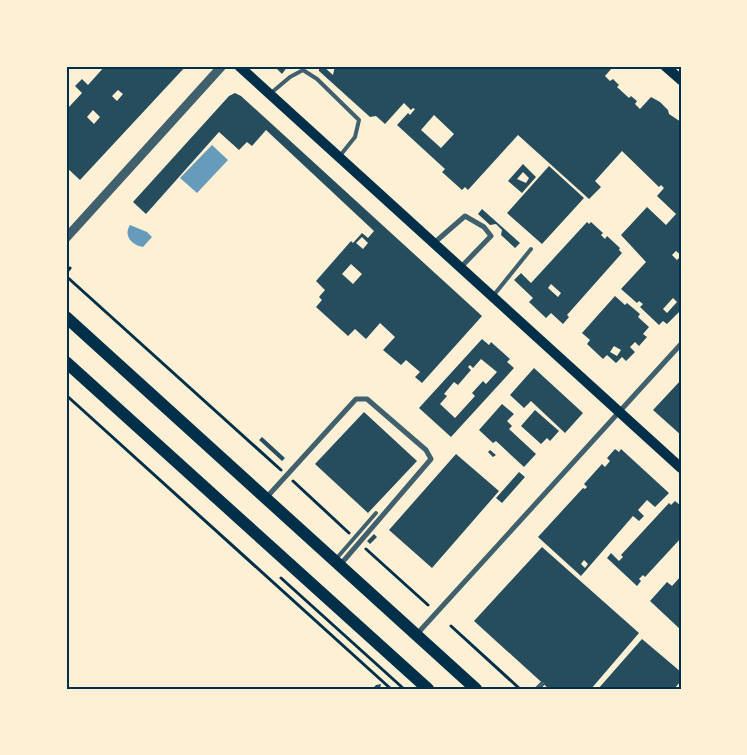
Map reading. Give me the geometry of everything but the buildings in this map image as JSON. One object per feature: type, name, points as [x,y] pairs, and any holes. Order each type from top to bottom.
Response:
[{"type":"highway","points":[[66,317],[476,689]]},
{"type":"highway","points":[[66,362],[428,689]]},
{"type":"main road","points":[[239,66],[681,468]]},
{"type":"main road","points":[[665,66],[681,80]]},
{"type":"street","points":[[66,238],[222,66]]},
{"type":"street","points":[[434,243],[465,216],[484,226],[492,236],[461,267]]},
{"type":"street","points":[[417,634],[681,344]]},
{"type":"street","points":[[266,498],[356,399],[367,398],[426,450],[431,460],[360,543],[337,563]]},
{"type":"street","points":[[538,689],[542,684]]},
{"type":"lane","points":[[270,94],[290,77],[303,70],[317,79],[359,120],[355,137],[340,157]]},
{"type":"lane","points":[[493,296],[531,250]]},
{"type":"lane","points":[[337,563],[354,537],[376,513]]},
{"type":"path","points":[[70,268],[66,274],[354,537]]},
{"type":"path","points":[[66,395],[391,689]]},
{"type":"path","points":[[360,543],[428,606]]},
{"type":"path","points":[[450,626],[520,689]]},
{"type":"water","points":[[212,145],[228,160],[197,193],[180,178]]},
{"type":"water","points":[[130,225],[147,232],[152,237],[143,247],[132,242],[128,236]]}]
